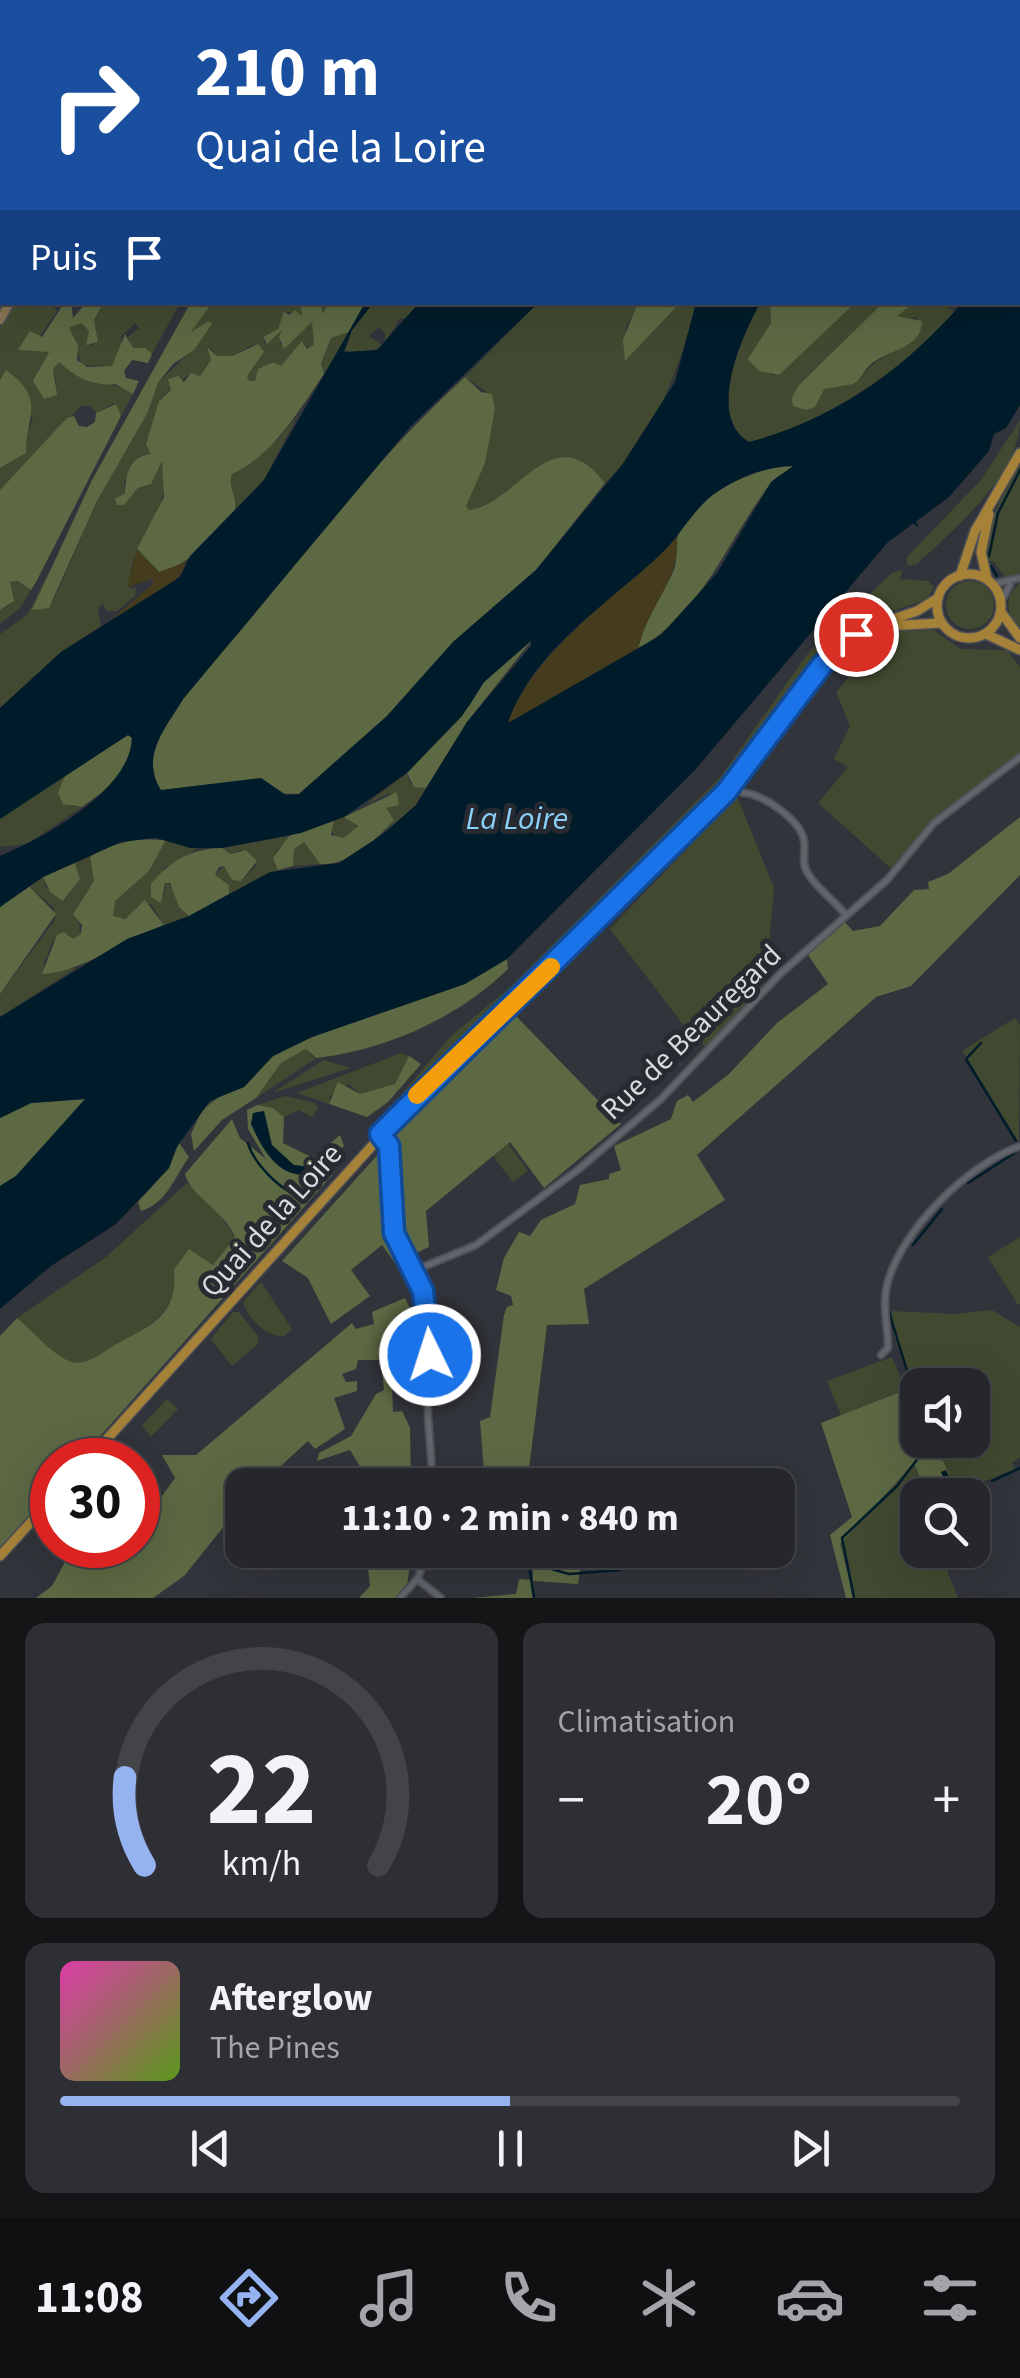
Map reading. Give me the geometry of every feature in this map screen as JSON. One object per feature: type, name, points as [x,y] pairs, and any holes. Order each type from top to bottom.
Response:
[{"type":"main road","points":[[960,576],[975,530],[1020,453]]},
{"type":"main road","points":[[992,501],[982,552],[1001,607],[1020,638]]},
{"type":"main road","points":[[867,628],[918,611],[960,576],[990,582]]},
{"type":"main road","points":[[938,598],[942,623]]},
{"type":"main road","points":[[986,634],[1001,607]]},
{"type":"main road","points":[[867,628],[942,623],[966,638],[986,634],[1020,650]]},
{"type":"main road","name":"Quai de la Loire","points":[[108,1438],[380,1134],[734,782],[822,665],[867,628]]},
{"type":"main road","points":[[0,1556],[30,1523]]},
{"type":"street","points":[[1001,607],[1012,583],[1020,578]]},
{"type":"street","points":[[990,582],[1012,583]]},
{"type":"street","name":"Rue de Beauregard","points":[[416,1270],[476,1245],[579,1169],[661,1100],[766,987],[887,880],[934,823],[1020,757]]},
{"type":"street","points":[[734,782],[744,793],[754,794],[796,824],[804,840],[803,861],[808,874],[844,916]]},
{"type":"street","points":[[380,1134],[389,1146],[394,1233],[416,1270],[430,1334],[428,1404],[432,1468]]},
{"type":"street","points":[[881,1355],[888,1348],[886,1288],[904,1248],[965,1181],[1020,1146]]},
{"type":"street","points":[[400,1598],[421,1568]]},
{"type":"street","points":[[417,1579],[441,1598]]},
{"type":"green space","points":[[14,305],[52,305],[57,311],[38,339],[30,332],[36,352],[42,348],[49,352],[38,370],[57,385],[53,369],[59,362],[78,374],[133,394],[121,416],[114,403],[96,413],[90,406],[81,406],[0,490],[0,468],[26,453],[25,438],[33,420],[6,370],[0,380],[0,327]]},
{"type":"green space","points":[[63,305],[71,305],[73,318],[84,305],[102,305],[94,320],[98,342],[86,345],[89,331],[81,323],[69,328],[78,346],[77,360],[87,367],[112,366],[125,334],[133,348],[145,348],[152,354],[148,363],[132,360],[124,371],[126,378],[139,381],[133,394],[115,384],[85,380],[59,362],[53,369],[57,395],[44,399],[33,381],[49,352],[18,350],[30,331],[42,337]]},
{"type":"green space","points":[[103,305],[179,305],[152,354],[131,347],[128,337],[139,328],[135,323],[121,336],[121,350],[112,366],[82,365],[69,328],[81,323],[89,331],[90,346],[98,342],[94,320]]},
{"type":"green space","points":[[189,305],[211,305],[191,332],[209,321],[212,324],[194,350],[173,364],[158,383],[147,414],[97,501],[49,608],[32,610],[92,480]]},
{"type":"green space","points":[[210,305],[314,305],[304,306],[302,316],[285,311],[276,332],[263,337],[265,344],[282,329],[280,345],[312,322],[316,343],[309,350],[304,342],[281,366],[275,362],[255,381],[246,376],[261,356],[255,344],[231,356],[217,356],[210,347],[211,360],[200,376],[188,375],[161,398],[146,444],[151,454],[132,463],[124,484],[126,490],[117,504],[124,505],[138,488],[147,486],[161,461],[162,498],[130,575],[132,589],[136,587],[135,596],[117,611],[108,611],[102,604],[98,608],[101,626],[61,652],[0,708],[0,634],[28,614],[50,569],[44,585],[52,604],[97,501],[147,414],[158,383],[197,345],[209,321],[194,333],[192,328]]},
{"type":"green space","points":[[314,305],[330,305],[323,313]]},
{"type":"green space","points":[[320,305],[323,313],[329,305],[364,305],[349,332],[331,338],[321,363],[324,374],[284,431],[247,466],[232,474],[235,507],[229,520],[188,559],[159,572],[137,549],[164,497],[162,461],[151,484],[138,488],[124,505],[117,505],[115,499],[125,493],[133,463],[151,454],[146,444],[159,401],[171,390],[168,379],[178,376],[184,382],[191,373],[200,376],[211,360],[207,347],[217,356],[232,356],[258,344],[264,352],[247,376],[249,381],[255,381],[258,369],[274,362],[281,366],[302,341],[307,349],[314,345],[312,322],[284,349],[279,337],[282,330],[267,344],[263,337],[278,329],[284,311],[289,315],[295,310],[302,316],[301,307]]},
{"type":"green space","points":[[371,305],[418,305],[407,319],[400,318],[385,343],[385,333],[379,327],[369,336],[382,345],[362,353],[342,348],[324,374],[321,363],[331,338],[344,330],[350,333]]},
{"type":"green space","points":[[536,305],[637,305],[626,327],[625,361],[678,305],[695,305],[673,377],[652,421],[605,483],[587,465],[569,458],[553,460],[487,504],[469,510],[466,507],[485,452],[488,412],[487,392],[465,377]]},
{"type":"green space","points":[[637,305],[678,305],[625,361],[623,340]]},
{"type":"green space","points":[[759,305],[770,305],[771,323],[764,334],[771,375],[778,375],[853,305],[882,305],[799,385],[815,407],[823,389],[860,380],[872,365],[920,332],[916,317],[901,320],[897,316],[903,310],[914,305],[942,305],[954,312],[910,356],[861,393],[807,422],[749,442],[736,430],[729,395],[745,334]]},
{"type":"green space","points":[[770,305],[853,305],[779,375],[759,371],[748,359],[771,323]]},
{"type":"green space","points":[[881,305],[911,305],[897,316],[922,321],[910,344],[876,360],[853,384],[824,389],[815,407],[806,410],[793,406],[792,398],[799,385]]},
{"type":"green space","points":[[6,370],[26,390],[31,408],[26,453],[0,468],[0,380]]},
{"type":"green space","points":[[465,377],[481,392],[492,394],[495,409],[485,463],[466,506],[469,510],[487,504],[552,460],[568,458],[586,464],[605,483],[536,570],[453,642],[387,716],[299,794],[161,790],[155,775],[154,751],[161,730],[181,699],[377,467]]},
{"type":"green space","points":[[116,404],[121,416],[36,582],[31,590],[18,581],[10,582],[14,601],[0,610],[0,490],[67,418],[74,416],[79,426],[87,427],[95,422],[96,413]]},
{"type":"green space","points":[[298,415],[264,480],[233,517],[232,473],[278,439]]},
{"type":"green space","points":[[1020,420],[1017,441],[997,481],[916,565],[907,565],[907,557],[981,480]]},
{"type":"green space","points":[[1020,465],[1020,573],[1005,577],[994,562],[987,560],[988,535],[996,510]]},
{"type":"green space","points":[[793,466],[771,483],[682,614],[638,650],[648,620],[675,567],[678,535],[697,507],[743,478]]},
{"type":"green space","points":[[903,570],[900,579],[928,581],[934,587],[927,599],[857,624],[820,655],[722,789],[513,999],[383,1116],[451,1036],[507,990],[721,776],[811,649],[892,573]]},
{"type":"green space","points":[[18,581],[31,590],[20,608],[0,624],[0,610],[11,604],[10,582]]},
{"type":"green space","points":[[970,581],[987,588],[994,605],[987,622],[970,629],[953,622],[946,605],[953,588]]},
{"type":"green space","points":[[1020,583],[1020,629],[1008,606]]},
{"type":"green space","points":[[934,630],[960,649],[1007,650],[1020,667],[1020,755],[924,829],[893,870],[818,803],[848,767],[834,759],[850,726],[836,692],[889,631]]},
{"type":"green space","points":[[532,640],[467,722],[426,788],[414,787],[407,773],[470,705],[484,682]]},
{"type":"green space","points":[[128,735],[132,738],[131,750],[116,778],[82,807],[63,804],[58,793],[66,773]]},
{"type":"green space","points":[[66,773],[63,783],[71,807],[82,807],[27,844],[0,847],[0,819]]},
{"type":"green space","points":[[407,773],[410,783],[426,788],[416,805],[383,834],[394,820],[386,809],[390,793],[365,805]]},
{"type":"green space","points":[[397,792],[399,805],[386,808],[394,820],[361,850],[341,861],[320,864],[304,842],[294,849],[293,866],[278,870],[273,858],[289,836],[334,820],[331,835],[344,838],[358,826],[344,817]]},
{"type":"green space","points":[[737,796],[774,888],[766,981],[706,1047],[685,1027],[610,929]]},
{"type":"green space","points":[[344,816],[353,819],[353,837],[344,840],[335,837],[332,828],[335,819]]},
{"type":"green space","points":[[1020,817],[1020,875],[911,986],[876,997],[697,1155],[725,1200],[584,1289],[589,1324],[547,1325],[529,1468],[484,1468],[480,1421],[490,1417],[504,1315],[507,1307],[513,1305],[511,1296],[496,1290],[504,1258],[519,1232],[530,1236],[541,1220],[575,1204],[580,1185],[609,1179],[609,1174],[621,1170],[614,1146],[671,1119],[677,1101],[688,1095],[693,1102],[729,1074],[777,1023],[828,984],[806,952],[841,918],[853,931],[880,926],[914,890],[929,889],[928,882],[948,874]]},
{"type":"green space","points":[[289,836],[275,854],[278,870],[229,894],[229,885],[215,875],[224,866],[241,881],[257,865],[241,850],[230,854],[222,848]]},
{"type":"green space","points":[[137,839],[166,840],[149,871],[115,901],[113,916],[125,919],[145,900],[164,925],[86,962],[42,974],[57,935],[64,932],[73,939],[81,934],[82,925],[73,914],[94,881],[90,857],[103,848]]},
{"type":"green space","points":[[166,840],[197,849],[164,868],[161,903],[167,881],[189,916],[164,925],[151,904],[136,907],[132,916],[118,920],[113,916],[114,901],[149,871]]},
{"type":"green space","points":[[304,842],[320,864],[293,866],[294,849]]},
{"type":"green space","points":[[222,848],[230,854],[246,850],[257,861],[241,881],[232,880],[224,866],[219,867],[215,875],[229,885],[229,894],[189,916],[179,907],[170,883],[165,883],[161,903],[151,897],[151,884],[174,862],[200,851]]},
{"type":"green space","points":[[90,857],[94,881],[76,908],[81,935],[73,939],[64,932],[53,941],[43,966],[76,968],[0,1017],[0,994],[55,920],[54,908],[29,886],[43,877],[46,887],[64,901],[80,879],[75,863]]},
{"type":"green space","points":[[75,863],[80,879],[63,901],[50,892],[43,877]]},
{"type":"green space","points":[[29,886],[56,914],[0,994],[0,907]]},
{"type":"green space","points":[[507,959],[508,969],[488,987],[419,1029],[342,1054],[316,1058],[306,1049],[281,1063],[256,1098],[222,1120],[194,1151],[191,1134],[202,1110],[220,1096],[244,1087],[273,1056],[312,1037],[465,984]]},
{"type":"green space","points":[[515,1015],[621,1124],[544,1188],[510,1142],[426,1211],[429,1247],[395,1263],[382,1245],[351,1270],[370,1296],[331,1324],[308,1278],[282,1261],[462,1061]]},
{"type":"green space","points":[[1015,1018],[1020,1025],[1019,1142],[962,1051]]},
{"type":"green space","points":[[306,1049],[315,1059],[256,1098],[281,1063]]},
{"type":"green space","points":[[401,1053],[409,1056],[395,1084],[360,1094],[349,1084],[330,1096],[329,1104],[297,1093]]},
{"type":"green space","points":[[409,1056],[421,1064],[388,1102],[367,1117],[329,1104],[338,1082],[360,1094],[395,1084]]},
{"type":"green space","points":[[324,1060],[351,1068],[272,1093]]},
{"type":"green space","points":[[285,1096],[315,1103],[318,1108],[312,1117],[299,1110],[284,1117],[273,1108],[257,1105]]},
{"type":"green space","points":[[86,1099],[16,1176],[0,1186],[0,1118],[31,1103]]},
{"type":"green space","points":[[257,1105],[273,1108],[284,1117],[283,1143],[313,1158],[340,1135],[344,1146],[328,1162],[335,1172],[99,1438],[30,1438],[30,1514],[0,1547],[0,1336],[17,1318],[58,1354],[72,1362],[83,1362],[158,1319],[171,1299],[174,1269],[189,1249],[213,1265],[235,1237],[185,1174],[232,1119],[240,1138],[266,1159],[248,1129],[247,1110]]},
{"type":"green space","points":[[505,1139],[528,1171],[513,1182],[489,1151]]},
{"type":"green space","points":[[179,1143],[189,1157],[164,1196],[141,1211],[138,1202],[169,1168]]},
{"type":"green space","points":[[187,1183],[212,1204],[235,1237],[213,1265],[189,1249],[174,1269],[174,1285],[166,1309],[149,1326],[94,1358],[77,1363],[57,1354],[17,1318],[106,1257]]},
{"type":"green space","points":[[1020,1237],[1020,1304],[1018,1305],[988,1257]]},
{"type":"green space","points":[[261,1282],[292,1329],[284,1336],[264,1330],[245,1308],[243,1302]]},
{"type":"green space","points":[[405,1298],[416,1320],[410,1365],[391,1363],[393,1412],[402,1411],[410,1428],[411,1468],[361,1468],[350,1450],[317,1461],[319,1453],[351,1436],[376,1394],[384,1390],[381,1360],[358,1360],[356,1369],[342,1374],[346,1382],[357,1381],[357,1391],[334,1398],[345,1429],[315,1449],[308,1441],[279,1468],[225,1468],[225,1525],[184,1576],[153,1598],[36,1598],[52,1586],[62,1568],[160,1568],[160,1498],[175,1478],[162,1455],[196,1455],[352,1323],[356,1329],[374,1324],[372,1312]]},
{"type":"green space","points":[[992,1310],[1020,1327],[1020,1457],[1012,1463],[1015,1469],[990,1479],[950,1478],[942,1458],[990,1458],[990,1368],[906,1368],[893,1333],[892,1311],[955,1314]]},
{"type":"green space","points":[[233,1312],[239,1312],[258,1336],[258,1344],[232,1366],[211,1339]]},
{"type":"green space","points":[[892,1357],[900,1377],[900,1391],[841,1415],[827,1381]]},
{"type":"green space","points":[[900,1392],[900,1458],[942,1458],[950,1478],[921,1478],[914,1463],[840,1544],[854,1598],[846,1598],[830,1535],[852,1517],[821,1423]]},
{"type":"green space","points":[[167,1399],[178,1409],[151,1437],[142,1425]]},
{"type":"green space","points":[[915,1462],[921,1478],[900,1478]]},
{"type":"green space","points":[[900,1478],[900,1568],[946,1568],[958,1598],[854,1598],[840,1544]]},
{"type":"green space","points":[[368,1568],[409,1568],[406,1592],[400,1598],[359,1598],[370,1586]]},
{"type":"green space","points":[[533,1568],[596,1568],[580,1569],[578,1584],[533,1581],[534,1598],[473,1598],[516,1594],[519,1579],[533,1580]]},
{"type":"sand","points":[[677,537],[674,567],[638,650],[507,724],[521,695],[559,645]]},
{"type":"sand","points":[[137,549],[159,572],[186,562],[166,589],[113,618],[153,584],[153,579],[127,587]]},
{"type":"water","name":"La Loire","points":[[364,305],[371,305],[352,330],[344,352],[377,350],[417,305],[536,305],[411,426],[184,698],[154,754],[155,778],[161,790],[261,778],[286,795],[299,794],[387,716],[453,642],[536,570],[622,465],[675,382],[695,305],[759,305],[737,354],[729,395],[736,430],[749,442],[810,420],[866,389],[960,305],[1020,305],[1020,405],[1006,428],[994,434],[989,451],[949,497],[887,543],[695,770],[507,959],[465,984],[312,1037],[273,1056],[244,1087],[210,1101],[176,1148],[169,1168],[116,1224],[51,1266],[0,1309],[0,1186],[16,1176],[85,1099],[31,1103],[0,1118],[0,1017],[127,939],[189,916],[270,872],[339,863],[383,834],[416,805],[467,722],[531,646],[531,641],[484,682],[462,716],[407,773],[344,817],[301,833],[222,848],[190,848],[156,838],[121,842],[43,877],[0,907],[0,856],[61,824],[101,794],[128,758],[132,738],[128,735],[0,819],[0,708],[61,652],[180,577],[190,556],[264,480]],"holes":[[[793,466],[771,482],[717,573],[661,635],[508,723],[535,672],[554,650],[663,552],[707,500],[752,474]]]},
{"type":"water","points":[[264,1111],[272,1145],[294,1165],[312,1167],[336,1147],[343,1149],[310,1174],[289,1172],[273,1161],[251,1124],[253,1113]]},
{"type":"waterway","points":[[989,556],[998,513],[1020,470]]},
{"type":"waterway","points":[[913,521],[917,525]]},
{"type":"waterway","points":[[991,566],[997,576]]},
{"type":"waterway","points":[[981,1043],[966,1059],[1016,1141]]},
{"type":"waterway","points":[[248,1143],[261,1167],[284,1188],[299,1195],[318,1185]]},
{"type":"waterway","points":[[968,1183],[1016,1152]]},
{"type":"waterway","points":[[913,1245],[942,1209]]},
{"type":"waterway","points":[[889,1312],[906,1368]]},
{"type":"waterway","points":[[854,1598],[842,1538],[897,1486],[918,1458]]},
{"type":"waterway","points":[[992,1481],[1020,1468]]},
{"type":"waterway","points":[[529,1568],[534,1598]]},
{"type":"waterway","points":[[548,1568],[569,1574],[620,1570]]},
{"type":"slow traffic","points":[[417,1095],[551,967]]},
{"type":"route","points":[[430,1355],[421,1282],[394,1233],[389,1146],[380,1134],[446,1064],[531,988],[726,792],[822,665],[856,634]]}]
